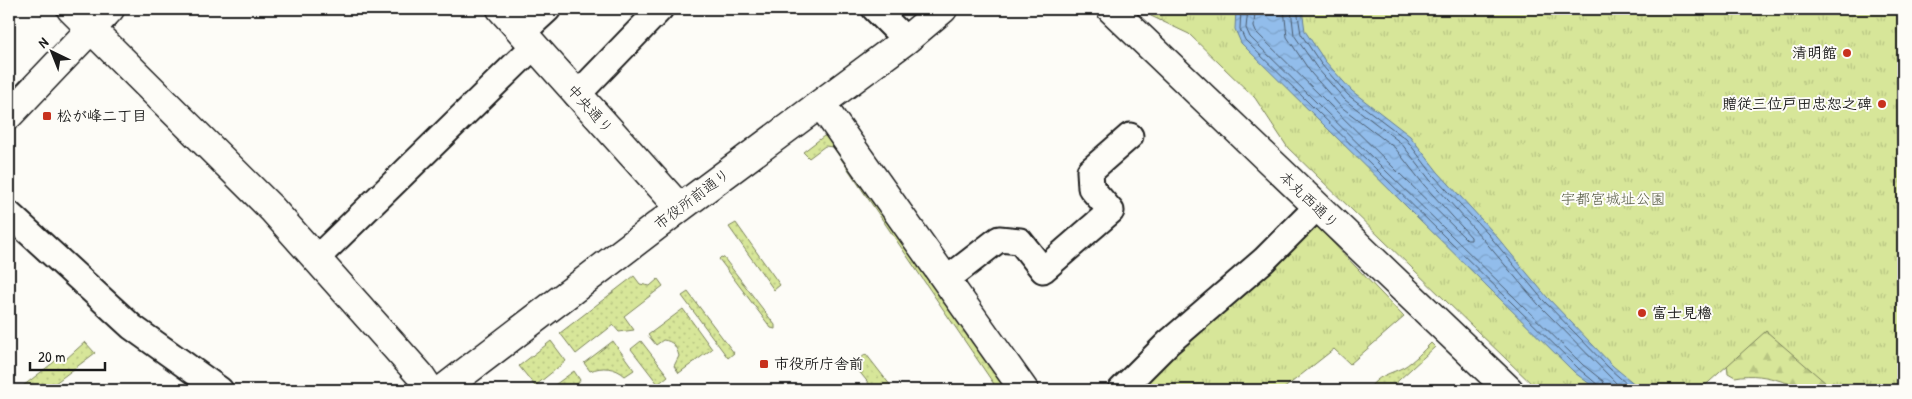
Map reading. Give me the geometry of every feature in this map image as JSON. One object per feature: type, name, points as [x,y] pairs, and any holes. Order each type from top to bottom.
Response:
[{"type":"street","points":[[71,9],[272,209],[420,375],[430,390]]},
{"type":"street","points":[[9,115],[110,9]]},
{"type":"street","name":"中央通り","points":[[501,9],[680,208]]},
{"type":"street","points":[[317,258],[528,39],[548,9]]},
{"type":"street","points":[[577,95],[660,9]]},
{"type":"street","points":[[875,9],[906,40]]},
{"type":"street","name":"市役所前通り","points":[[442,390],[680,208],[906,40],[943,9]]},
{"type":"street","name":"本丸西通り","points":[[1111,9],[1509,390]]},
{"type":"street","points":[[821,104],[1024,390]]},
{"type":"street","points":[[946,280],[999,238],[1020,241],[1043,270],[1111,211],[1091,188],[1090,171],[1130,136]]},
{"type":"street","points":[[1121,390],[1168,343],[1264,260],[1317,207]]},
{"type":"street","points":[[9,214],[132,327],[220,390]]},
{"type":"green space","name":"宇都宮城址公園","points":[[1143,9],[1903,9],[1903,390],[1834,390],[1766,331],[1700,390],[1538,390],[1288,148],[1255,98],[1189,34],[1151,16]]},
{"type":"green space","points":[[824,136],[836,138],[1008,390],[998,390],[833,147],[825,146],[809,158],[803,152]]},
{"type":"green space","points":[[1312,221],[1404,317],[1350,364],[1334,349],[1282,390],[1130,390]]},
{"type":"green space","points":[[736,223],[780,285],[774,290],[729,227]]},
{"type":"green space","points":[[721,257],[724,258],[775,325],[775,329],[771,328],[719,259]]},
{"type":"green space","points":[[634,276],[640,284],[650,286],[658,279],[663,286],[624,316],[634,330],[619,332],[613,325],[576,354],[560,333]]},
{"type":"green space","points":[[688,292],[734,353],[728,358],[682,296]]},
{"type":"green space","points":[[683,309],[712,349],[679,373],[674,366],[679,356],[674,345],[663,340],[656,345],[648,335]]},
{"type":"green space","points":[[1752,329],[1780,331],[1829,378],[1824,390],[1801,387],[1759,376],[1735,377],[1728,373],[1726,355]]},
{"type":"green space","points":[[551,341],[566,361],[535,386],[519,366]]},
{"type":"green space","points":[[613,341],[634,370],[625,376],[608,368],[590,371],[584,363]]},
{"type":"green space","points":[[641,341],[668,376],[658,384],[631,349]]},
{"type":"green space","points":[[85,342],[95,353],[46,390],[18,390],[59,358],[66,359]]},
{"type":"green space","points":[[1431,343],[1435,347],[1388,390],[1369,390],[1376,381],[1408,365]]},
{"type":"green space","points":[[866,354],[894,390],[874,390],[858,370],[860,359]]},
{"type":"green space","points":[[574,371],[580,380],[573,390],[548,390]]},
{"type":"water","points":[[1236,9],[1302,9],[1305,31],[1325,61],[1352,91],[1410,136],[1438,172],[1492,231],[1547,297],[1613,366],[1637,386],[1631,390],[1598,390],[1575,373],[1241,43],[1235,29]]},
{"type":"place","name":"清明館","points":[[1847,53]]},
{"type":"place","name":"贈従三位戸田忠恕之碑","points":[[1882,104]]},
{"type":"place","name":"松が峰二丁目","points":[[47,116]]},
{"type":"place","name":"富士見櫓","points":[[1642,313]]},
{"type":"place","name":"市役所庁舎前","points":[[764,364]]}]
